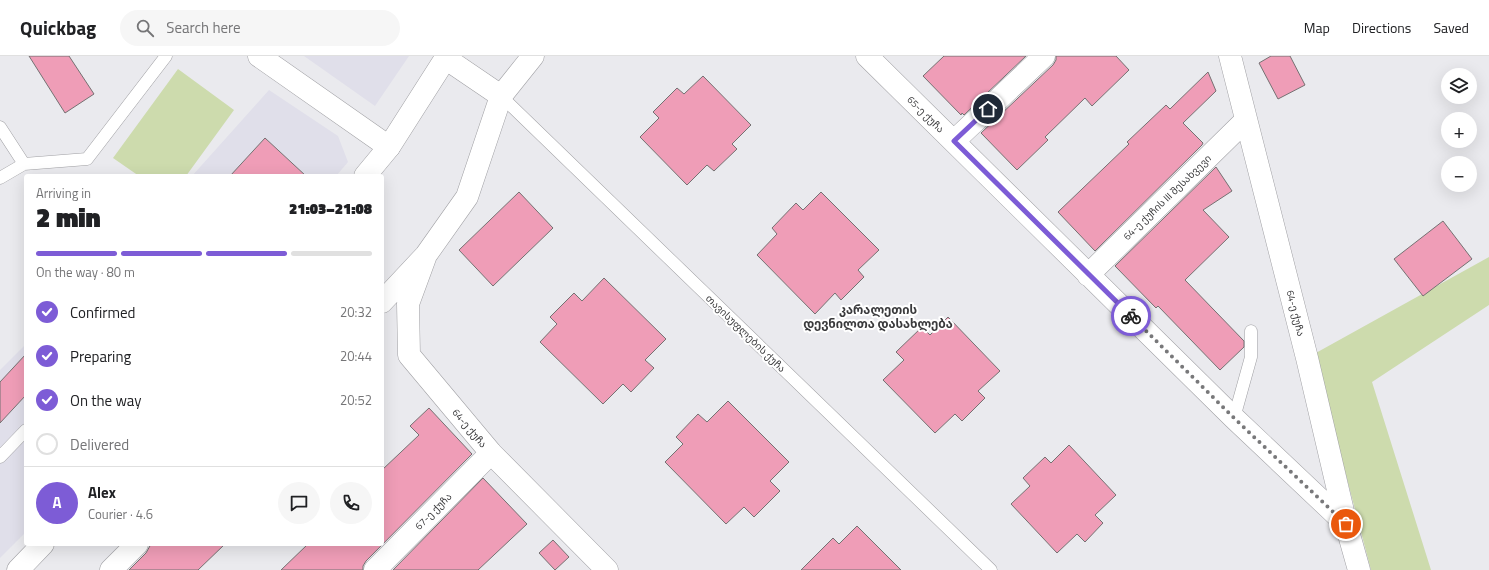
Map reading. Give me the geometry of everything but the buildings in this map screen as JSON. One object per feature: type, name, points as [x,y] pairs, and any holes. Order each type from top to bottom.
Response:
[{"type":"street","points":[[258,56],[389,147]]},
{"type":"street","points":[[384,300],[426,255],[467,197],[501,96],[533,56]]},
{"type":"street","name":"65-ე ქუჩა","points":[[867,56],[1234,418],[1346,524]]},
{"type":"street","points":[[954,141],[1044,56]]},
{"type":"street","name":"64-ე ქუჩა","points":[[1230,56],[1307,358],[1346,524],[1359,570]]},
{"type":"street","points":[[367,174],[389,147],[446,57],[501,96]]},
{"type":"street","name":"64-ე ქუჩის III შესახვევი","points":[[1088,275],[1246,120]]},
{"type":"street","name":"64-ე ქუჩა","points":[[426,255],[408,304],[409,355],[491,453],[607,570]]},
{"type":"street","name":"67-ე ქუჩა","points":[[376,570],[491,453]]},
{"type":"street","points":[[18,570],[41,546]]},
{"type":"street","points":[[110,570],[135,546]]},
{"type":"lane","points":[[0,178],[24,164],[87,159],[166,56]]},
{"type":"lane","name":"თავისუფლების ქუჩა","points":[[501,96],[991,570]]},
{"type":"lane","points":[[0,127],[24,164]]},
{"type":"lane","points":[[1234,418],[1251,357],[1251,331]]},
{"type":"lane","points":[[0,457],[24,432]]},
{"type":"shaded area","points":[[304,56],[409,56],[375,106]]},
{"type":"shaded area","points":[[269,90],[338,136],[348,162],[338,174],[194,174]]},
{"type":"shaded area","points":[[24,346],[24,534],[0,558],[0,370]]},
{"type":"green space","points":[[178,69],[234,110],[187,174],[136,174],[113,158]]},
{"type":"green space","points":[[1489,257],[1489,305],[1372,382],[1431,570],[1371,570],[1314,354]]},
{"type":"way so far","points":[[1131,316],[1234,418],[1346,524]]},
{"type":"district","name":"კარალეთის დევნილთა დასახლება","points":[[878,317]]},
{"type":"route","points":[[988,109],[954,141],[1131,316]]}]
